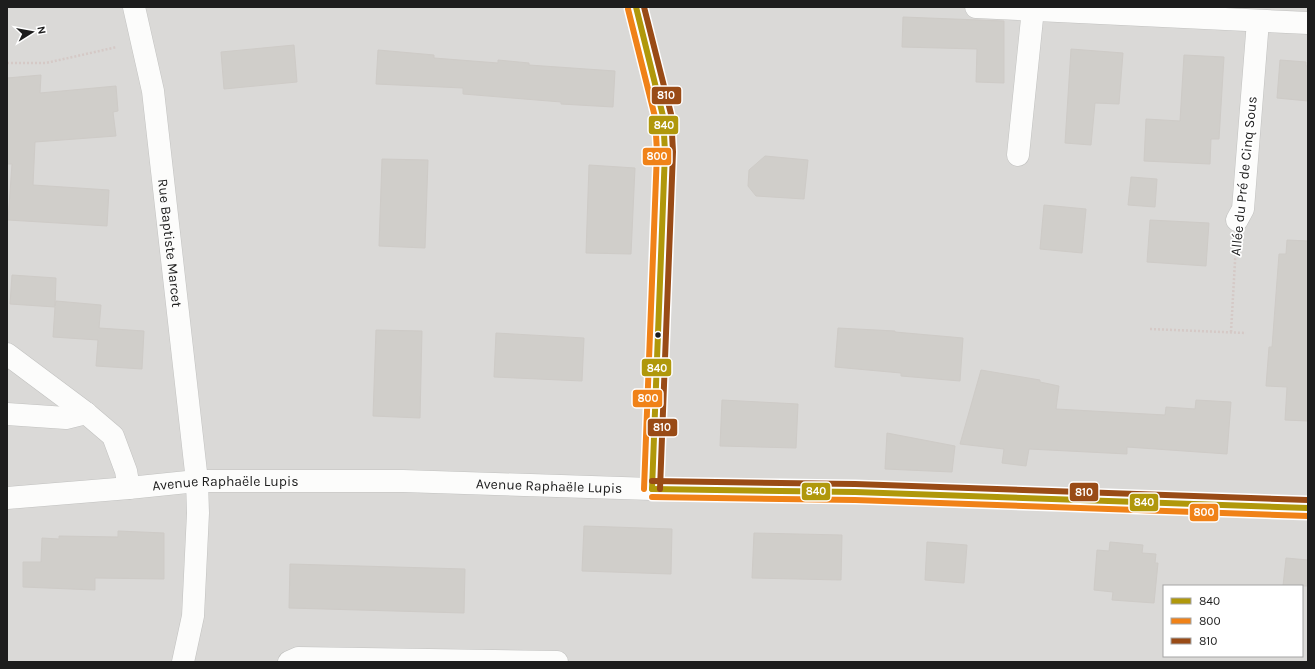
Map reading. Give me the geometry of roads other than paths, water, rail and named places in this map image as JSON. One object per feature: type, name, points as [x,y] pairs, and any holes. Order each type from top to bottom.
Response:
[{"type":"street","name":"Rue Baptiste Marcet","points":[[134,7],[153,91],[197,481],[198,513],[193,616],[183,662]]},
{"type":"street","points":[[636,7],[663,116],[665,152],[652,489]]},
{"type":"street","points":[[976,7],[1308,23]]},
{"type":"street","points":[[1018,155],[1033,9]]},
{"type":"street","name":"Allée du Pré de Cinq Sous","points":[[1237,220],[1243,209],[1258,21]]},
{"type":"street","points":[[7,354],[86,413],[112,436],[126,471],[129,488]]},
{"type":"street","points":[[7,414],[66,418],[86,413]]},
{"type":"street","name":"Avenue Raphaële Lupis","points":[[7,498],[197,481],[403,481],[652,489],[931,494],[1308,508]]},
{"type":"street","points":[[289,662],[298,658],[557,662]]}]
